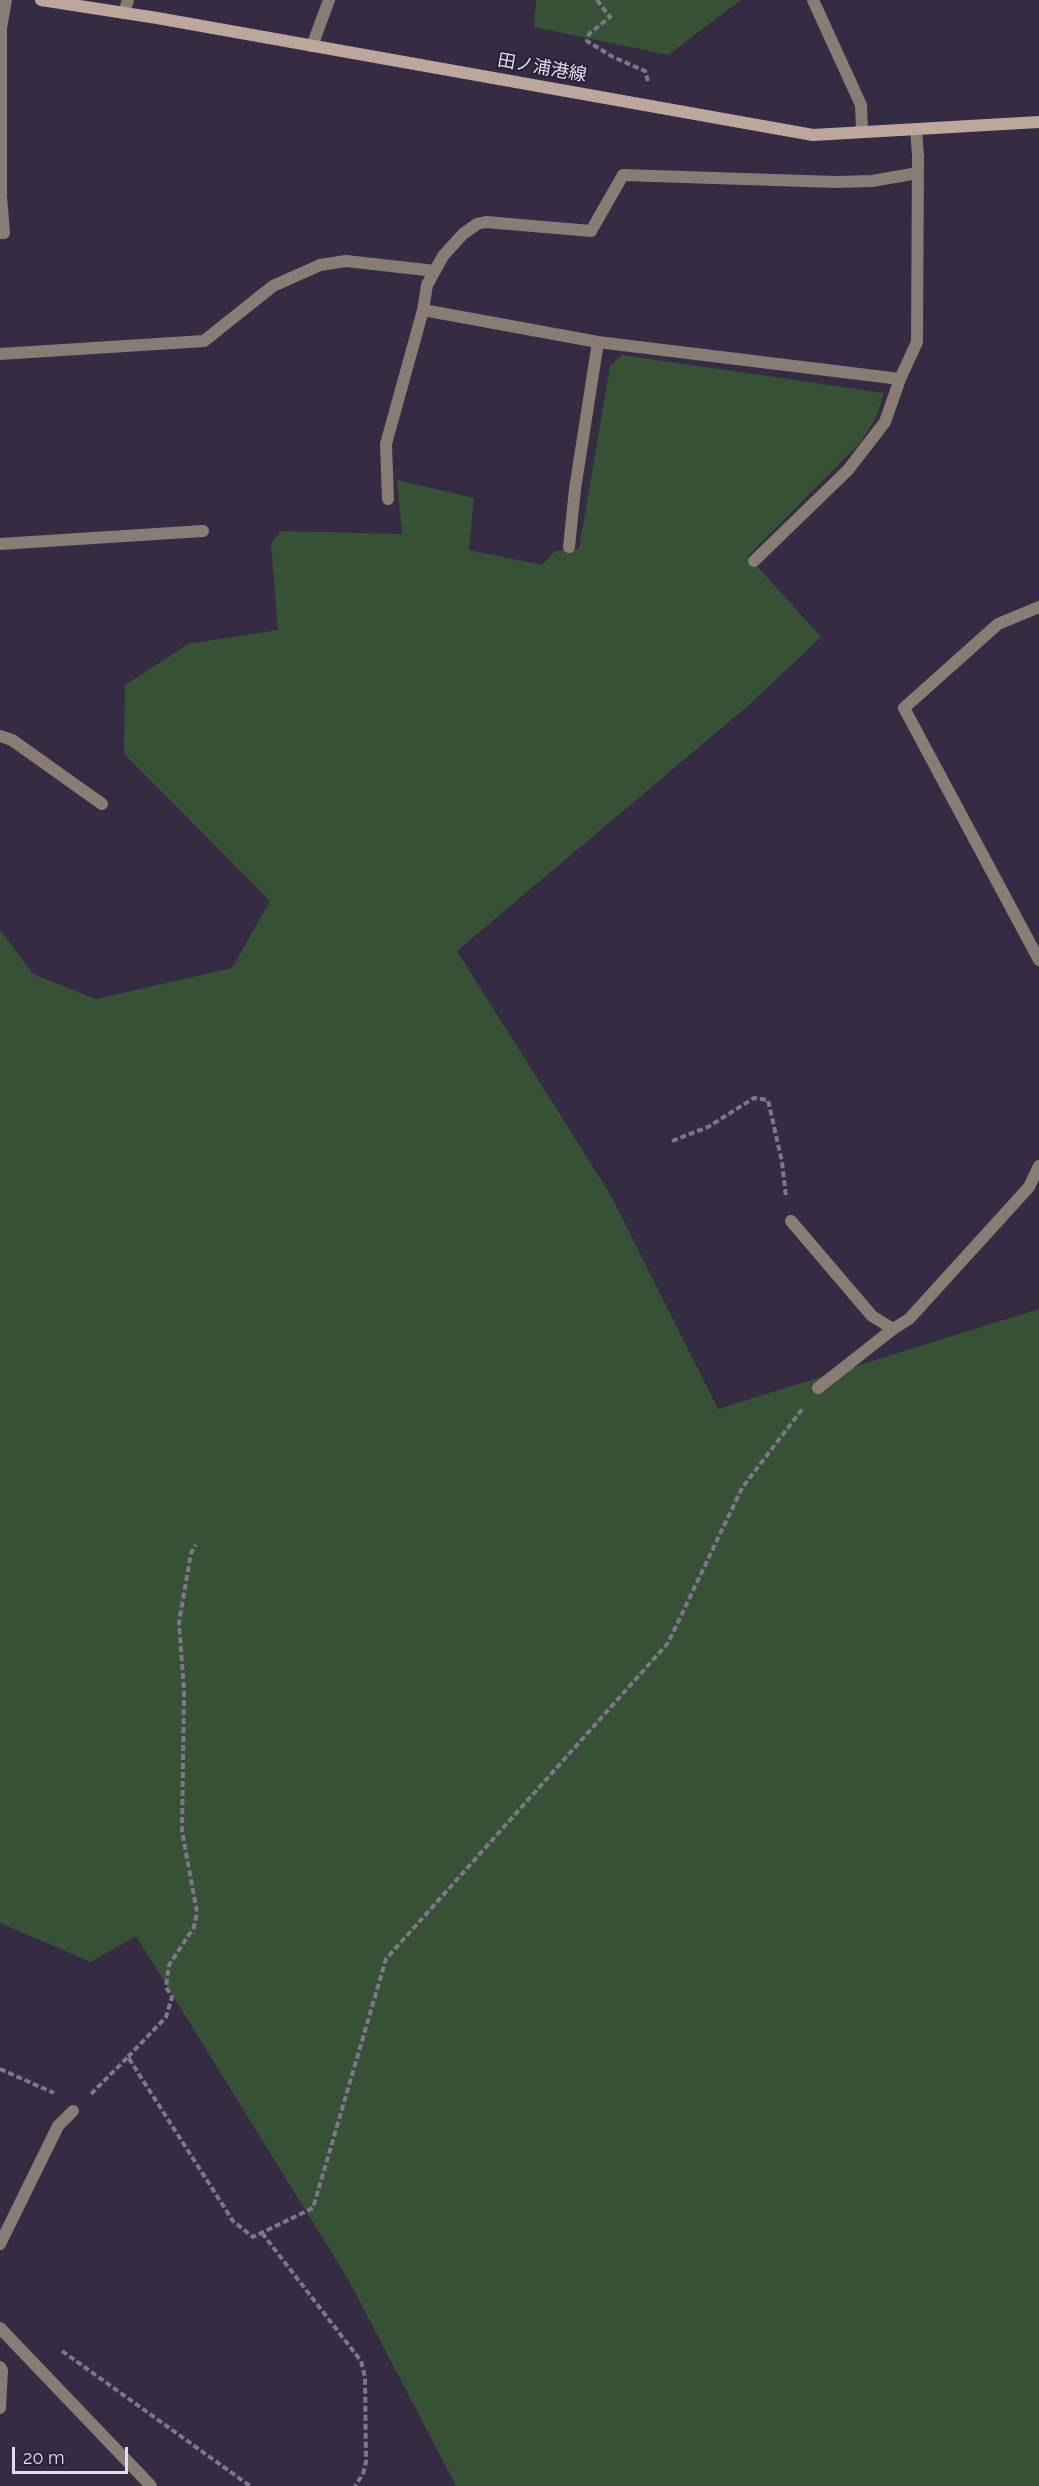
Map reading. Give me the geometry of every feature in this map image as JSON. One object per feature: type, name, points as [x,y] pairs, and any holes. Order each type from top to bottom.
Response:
[{"type":"main road","name":"田ノ浦港線","points":[[41,0],[813,135],[1039,122]]},
{"type":"street","points":[[0,233],[4,233],[1,196],[2,28],[6,0]]},
{"type":"street","points":[[123,13],[128,0]]},
{"type":"street","points":[[312,46],[329,0]]},
{"type":"street","points":[[813,0],[861,105],[862,132]]},
{"type":"street","points":[[754,561],[848,470],[867,448],[885,422],[916,342],[918,173],[916,129]]},
{"type":"street","points":[[388,499],[386,444],[423,310],[427,285],[443,256],[463,234],[477,224],[486,222],[591,231],[622,176],[836,182],[872,181],[918,173]]},
{"type":"street","points":[[0,354],[204,341],[273,286],[320,264],[346,261],[435,271]]},
{"type":"street","points":[[423,310],[598,342],[900,379]]},
{"type":"street","points":[[569,547],[575,489],[598,342]]},
{"type":"street","points":[[0,544],[203,531]]},
{"type":"street","points":[[1039,608],[998,624],[904,708],[1039,960]]},
{"type":"street","points":[[0,736],[12,741],[102,804]]},
{"type":"street","points":[[818,1389],[893,1329],[909,1319],[1029,1187],[1038,1170]]},
{"type":"street","points":[[791,1221],[872,1316],[893,1329]]},
{"type":"street","points":[[0,2244],[58,2126],[75,2109]]},
{"type":"street","points":[[0,2328],[151,2486]]},
{"type":"street","points":[[0,2367],[2,2370],[0,2408]]},
{"type":"path","points":[[597,0],[610,17],[589,34],[587,41],[613,57],[645,71],[648,80],[646,105]]},
{"type":"path","points":[[672,1141],[708,1127],[754,1098],[768,1100],[782,1162],[791,1221]]},
{"type":"path","points":[[128,2057],[233,2221],[253,2237],[313,2208],[386,1959],[668,1643],[742,1488],[818,1389]]},
{"type":"path","points":[[0,2069],[67,2099],[75,2109],[166,2017],[172,1997],[166,1988],[169,1965],[194,1927],[197,1912],[182,1831],[184,1691],[179,1622],[191,1553],[196,1545]]},
{"type":"path","points":[[262,2233],[361,2361],[365,2377],[366,2462],[363,2474],[356,2486]]},
{"type":"path","points":[[58,2349],[250,2486]]},
{"type":"green space","points":[[536,0],[741,0],[668,55],[534,27]]},
{"type":"green space","points":[[622,355],[884,393],[876,418],[860,443],[748,556],[821,637],[750,704],[457,951],[610,1194],[718,1409],[1039,1309],[1039,2486],[456,2486],[348,2279],[136,1936],[91,1962],[0,1923],[0,930],[33,974],[96,999],[232,968],[270,901],[124,754],[125,685],[188,644],[278,630],[271,544],[281,531],[402,534],[397,480],[474,498],[469,550],[542,565],[555,551],[579,549],[610,366]]}]
